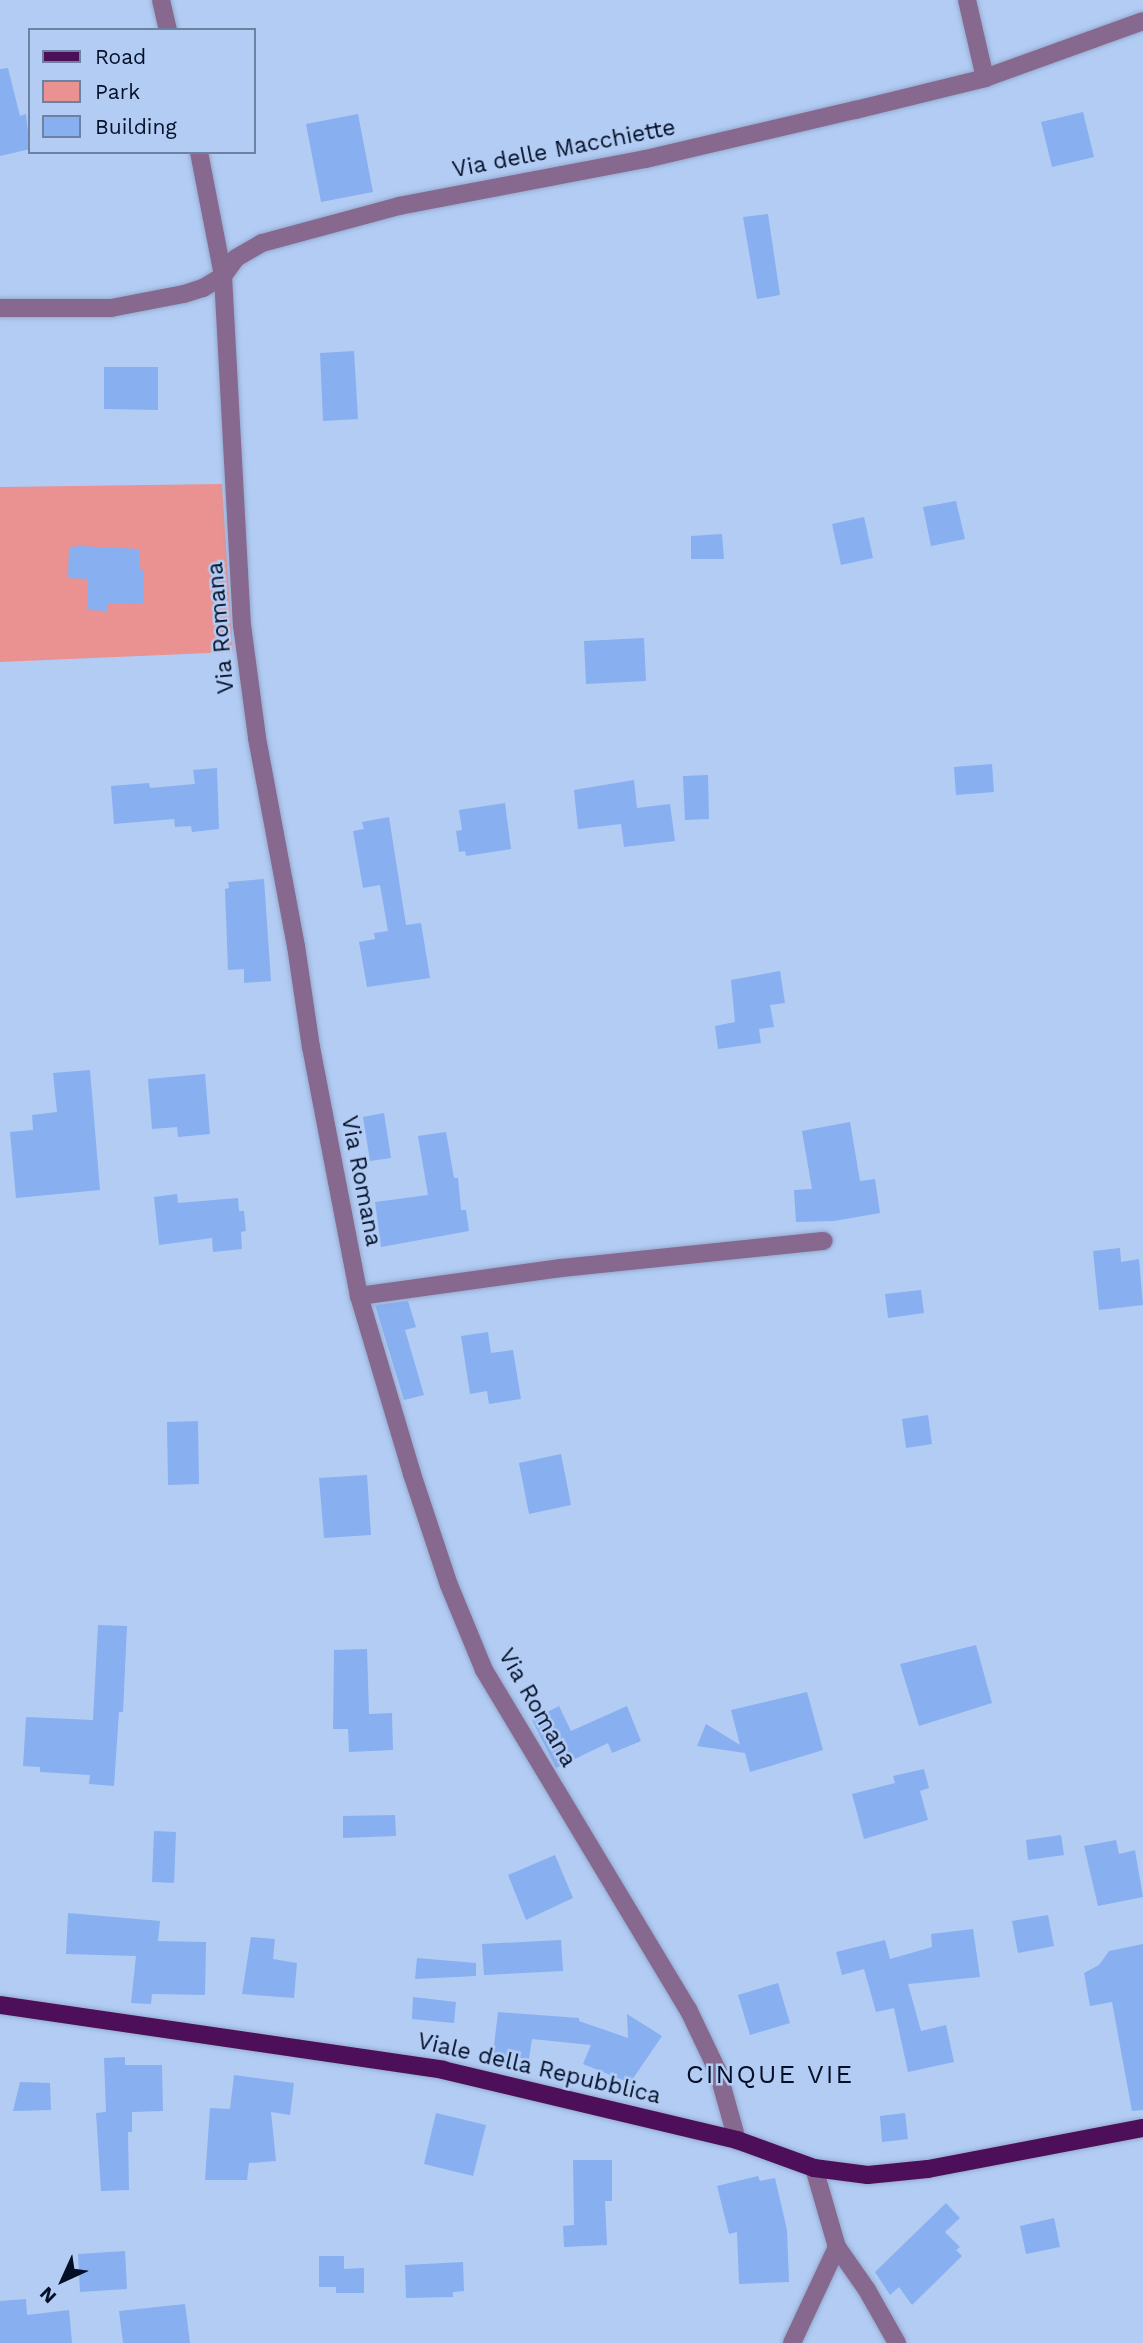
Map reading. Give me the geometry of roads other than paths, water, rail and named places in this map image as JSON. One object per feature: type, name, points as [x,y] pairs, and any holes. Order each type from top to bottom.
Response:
[{"type":"main road","name":"Viale della Repubblica","points":[[0,2006],[443,2070],[737,2140],[814,2168],[868,2175],[928,2169],[1143,2128]]},
{"type":"street","points":[[161,0],[168,28]]},
{"type":"street","points":[[967,0],[985,78]]},
{"type":"street","name":"Via delle Macchiette","points":[[0,307],[111,308],[184,294],[203,288],[223,276],[236,258],[262,243],[399,206],[646,159],[985,78],[1143,21]]},
{"type":"street","name":"Via Romana","points":[[199,154],[223,276],[242,625],[257,738],[296,946],[311,1047],[359,1296],[436,1548],[484,1670],[688,2008],[718,2072],[737,2140]]},
{"type":"street","points":[[359,1296],[561,1268],[824,1241]]},
{"type":"street","points":[[814,2168],[837,2247],[867,2290],[897,2343]]},
{"type":"street","points":[[792,2343],[837,2247]]},
{"type":"district","name":"CINQUE VIE","points":[[770,2075]]}]
